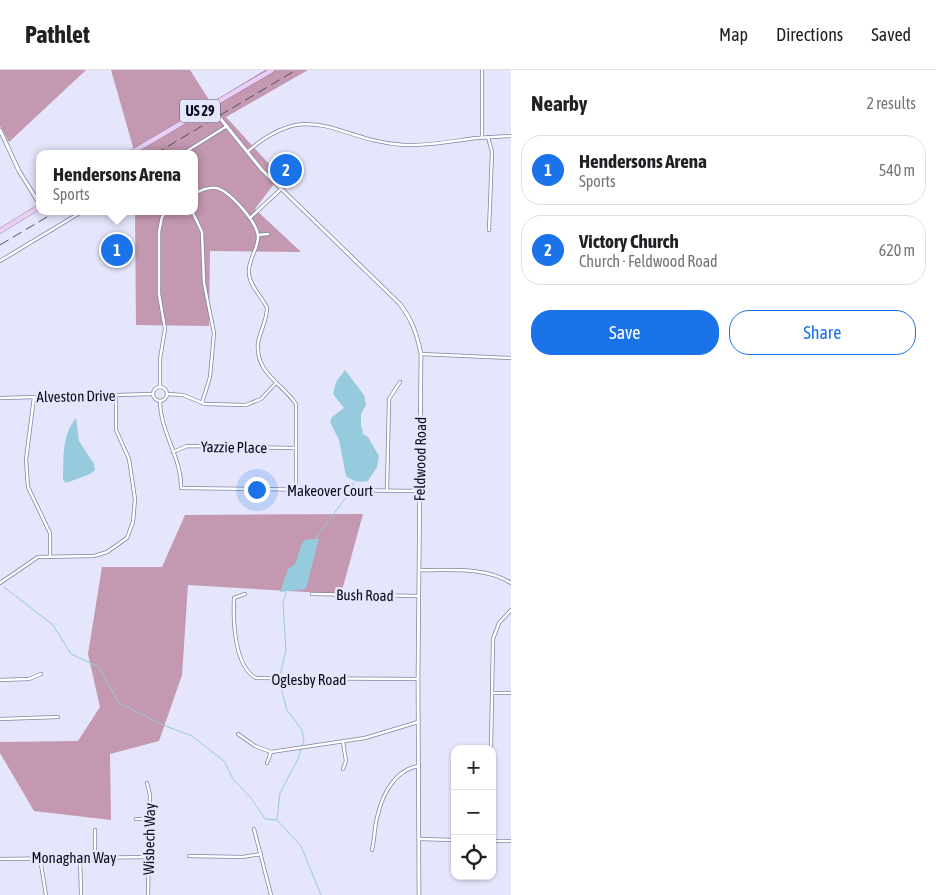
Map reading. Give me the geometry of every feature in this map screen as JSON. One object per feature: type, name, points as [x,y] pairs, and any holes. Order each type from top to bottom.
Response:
[{"type":"main road","name":"US 29","points":[[136,150],[272,70]]},
{"type":"main road","points":[[0,231],[36,208]]},
{"type":"street","points":[[482,70],[482,138]]},
{"type":"street","name":"Feldwood Road","points":[[212,104],[247,152],[281,189],[400,304],[415,327],[421,354],[418,570],[419,895]]},
{"type":"street","points":[[247,152],[272,132],[305,124],[324,125],[375,140],[406,145],[511,136]]},
{"type":"street","points":[[188,150],[227,126]]},
{"type":"street","points":[[0,130],[19,171],[36,199]]},
{"type":"street","points":[[488,137],[492,152],[489,230]]},
{"type":"street","points":[[198,192],[209,188],[220,190],[250,218],[258,235],[249,275],[266,308],[258,342],[259,355],[267,375],[275,384],[289,393],[296,404],[296,490]]},
{"type":"street","points":[[250,218],[281,189]]},
{"type":"street","points":[[0,261],[77,215]]},
{"type":"street","points":[[160,387],[160,359],[165,329],[160,294],[159,232],[164,215]]},
{"type":"street","points":[[194,215],[202,232],[204,283],[214,333],[210,377],[202,403]]},
{"type":"street","points":[[258,235],[268,234]]},
{"type":"street","points":[[421,354],[511,358]]},
{"type":"street","points":[[387,491],[389,399],[400,382]]},
{"type":"street","points":[[167,394],[183,395],[202,403],[246,405],[254,403],[275,384]]},
{"type":"street","points":[[160,387],[166,390],[167,394],[166,399],[160,401],[155,399],[153,394],[155,389],[160,387]]},
{"type":"street","name":"Alveston Drive","points":[[0,398],[153,394]]},
{"type":"street","points":[[0,584],[32,560],[50,556],[94,556],[107,552],[127,538],[133,522],[135,499],[129,459],[116,430],[116,396]]},
{"type":"street","points":[[34,397],[26,460],[28,487],[50,533],[50,556]]},
{"type":"street","name":"Makeover Court","points":[[160,401],[163,423],[182,474],[181,488],[419,491]]},
{"type":"street","name":"Yazzie Place","points":[[173,452],[187,446],[295,448]]},
{"type":"street","points":[[418,570],[478,572],[495,575],[511,582]]},
{"type":"street","name":"Oglesby Road","points":[[246,594],[234,598],[234,627],[238,650],[248,671],[256,678],[418,679]]},
{"type":"street","name":"Bush Road","points":[[312,594],[418,596]]},
{"type":"street","points":[[492,745],[493,639],[499,623],[511,610]]},
{"type":"street","points":[[0,680],[29,679],[41,674]]},
{"type":"street","points":[[492,693],[511,693]]},
{"type":"street","points":[[0,719],[58,718]]},
{"type":"street","points":[[238,734],[255,746],[271,752],[343,742],[418,722]]},
{"type":"street","points":[[343,742],[346,761],[343,769]]},
{"type":"street","points":[[267,763],[271,752]]},
{"type":"street","points":[[372,850],[378,814],[395,778],[402,771],[419,766]]},
{"type":"street","name":"Wisbech Way","points":[[147,783],[150,795],[148,895]]},
{"type":"street","points":[[136,819],[150,819]]},
{"type":"street","points":[[254,828],[271,895]]},
{"type":"street","points":[[95,830],[95,857]]},
{"type":"street","points":[[419,839],[451,840]]},
{"type":"street","points":[[496,841],[511,841]]},
{"type":"street","points":[[189,856],[243,858],[261,854]]},
{"type":"street","name":"Monaghan Way","points":[[0,859],[149,857]]},
{"type":"street","points":[[40,858],[46,895]]},
{"type":"street","points":[[80,858],[81,895]]},
{"type":"shaded area","points":[[0,70],[86,70],[9,142],[0,126]]},
{"type":"shaded area","points":[[111,70],[190,70],[211,103],[265,70],[308,70],[226,117],[280,176],[255,209],[301,252],[210,251],[209,326],[136,325],[135,215],[198,215],[198,150],[134,150]]},
{"type":"shaded area","points":[[363,514],[341,594],[188,585],[182,675],[159,741],[110,754],[111,820],[34,811],[0,753],[0,742],[78,741],[100,707],[88,654],[102,567],[162,567],[185,515]]},
{"type":"water","points":[[345,370],[364,395],[366,405],[361,414],[363,434],[368,437],[379,456],[377,467],[368,481],[356,481],[346,476],[339,440],[330,422],[332,417],[344,408],[333,394],[336,382]]},
{"type":"water","points":[[76,418],[79,441],[94,464],[95,470],[90,474],[66,483],[63,480],[64,448],[68,432]]},
{"type":"water","points":[[319,539],[306,589],[280,592],[288,569],[295,564],[303,541]]},
{"type":"waterway","points":[[352,488],[354,482]]},
{"type":"waterway","points":[[315,539],[350,492]]},
{"type":"waterway","points":[[4,587],[53,625],[71,654],[99,667],[119,703],[163,725],[192,736],[224,761],[233,779],[251,798],[265,819],[277,820]]},
{"type":"waterway","points":[[286,593],[283,602],[286,650],[279,680],[287,710],[302,730],[304,740],[298,759],[280,793],[277,820],[301,846],[321,895]]},
{"type":"railway","points":[[162,150],[296,70]]},
{"type":"railway","points":[[0,245],[50,215]]},
{"type":"place","name":"Victory Church","points":[[286,170]]},
{"type":"place","name":"Hendersons Arena","points":[[117,250]]}]
